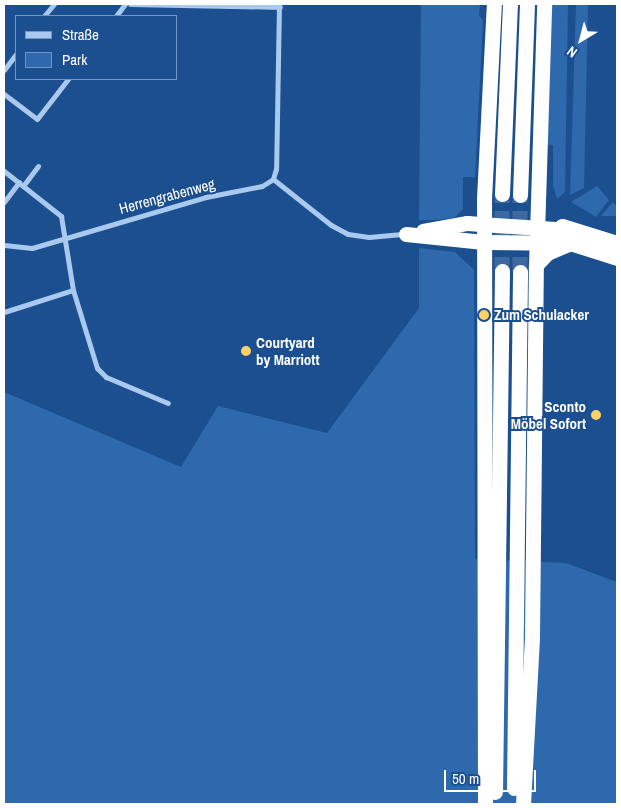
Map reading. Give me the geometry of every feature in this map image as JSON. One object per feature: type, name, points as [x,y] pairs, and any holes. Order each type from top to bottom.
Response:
[{"type":"highway","points":[[485,804],[484,262],[489,231],[484,203],[494,4]]},
{"type":"highway","points":[[502,194],[510,4]]},
{"type":"highway","points":[[520,195],[527,4]]},
{"type":"highway","points":[[526,239],[537,204],[544,4]]},
{"type":"highway","points":[[467,224],[480,213],[484,203]]},
{"type":"highway","points":[[537,204],[570,236],[617,258]]},
{"type":"highway","points":[[406,234],[467,224],[526,239],[570,236],[617,243]]},
{"type":"highway","points":[[406,234],[466,241],[489,231],[516,225],[526,239],[536,265],[532,636],[523,804]]},
{"type":"highway","points":[[536,265],[546,253],[570,236]]},
{"type":"highway","points":[[466,241],[480,252],[484,262]]},
{"type":"highway","points":[[495,804],[502,271]]},
{"type":"highway","points":[[513,804],[520,272]]},
{"type":"street","points":[[45,15],[54,4]]},
{"type":"street","points":[[117,15],[125,4]]},
{"type":"street","points":[[130,4],[280,5],[276,169],[273,179],[331,225],[348,234],[369,237],[406,234]]},
{"type":"street","points":[[4,70],[15,55]]},
{"type":"street","points":[[4,94],[37,119],[67,80]]},
{"type":"street","points":[[4,202],[38,166]]},
{"type":"street","points":[[4,171],[61,216],[73,290],[97,368],[106,377],[168,403]]},
{"type":"street","name":"Herrengrabenweg","points":[[4,245],[32,248],[206,197],[262,186],[273,179]]},
{"type":"street","points":[[4,312],[73,290]]},
{"type":"green space","points":[[421,4],[480,4],[479,15],[483,20],[475,177],[463,177],[463,209],[454,218],[419,220]]},
{"type":"green space","points":[[549,4],[568,4],[565,192],[557,199],[553,185],[553,145],[547,145],[543,113]]},
{"type":"green space","points":[[576,4],[588,4],[584,188],[570,195]]},
{"type":"green space","points":[[597,186],[609,200],[596,217],[571,202]]},
{"type":"green space","points":[[613,202],[617,207],[617,216],[601,216]]},
{"type":"green space","points":[[419,248],[455,252],[474,270],[475,559],[566,563],[617,582],[617,804],[4,804],[4,392],[181,467],[218,406],[327,433],[419,308]]},
{"type":"tunnel","points":[[502,194],[502,271]]},
{"type":"tunnel","points":[[520,195],[520,272]]},
{"type":"place","name":"Zum Schulacker","points":[[484,315]]},
{"type":"place","name":"Courtyard by Marriott","points":[[246,351]]},
{"type":"place","name":"Sconto Möbel Sofort","points":[[596,415]]}]
